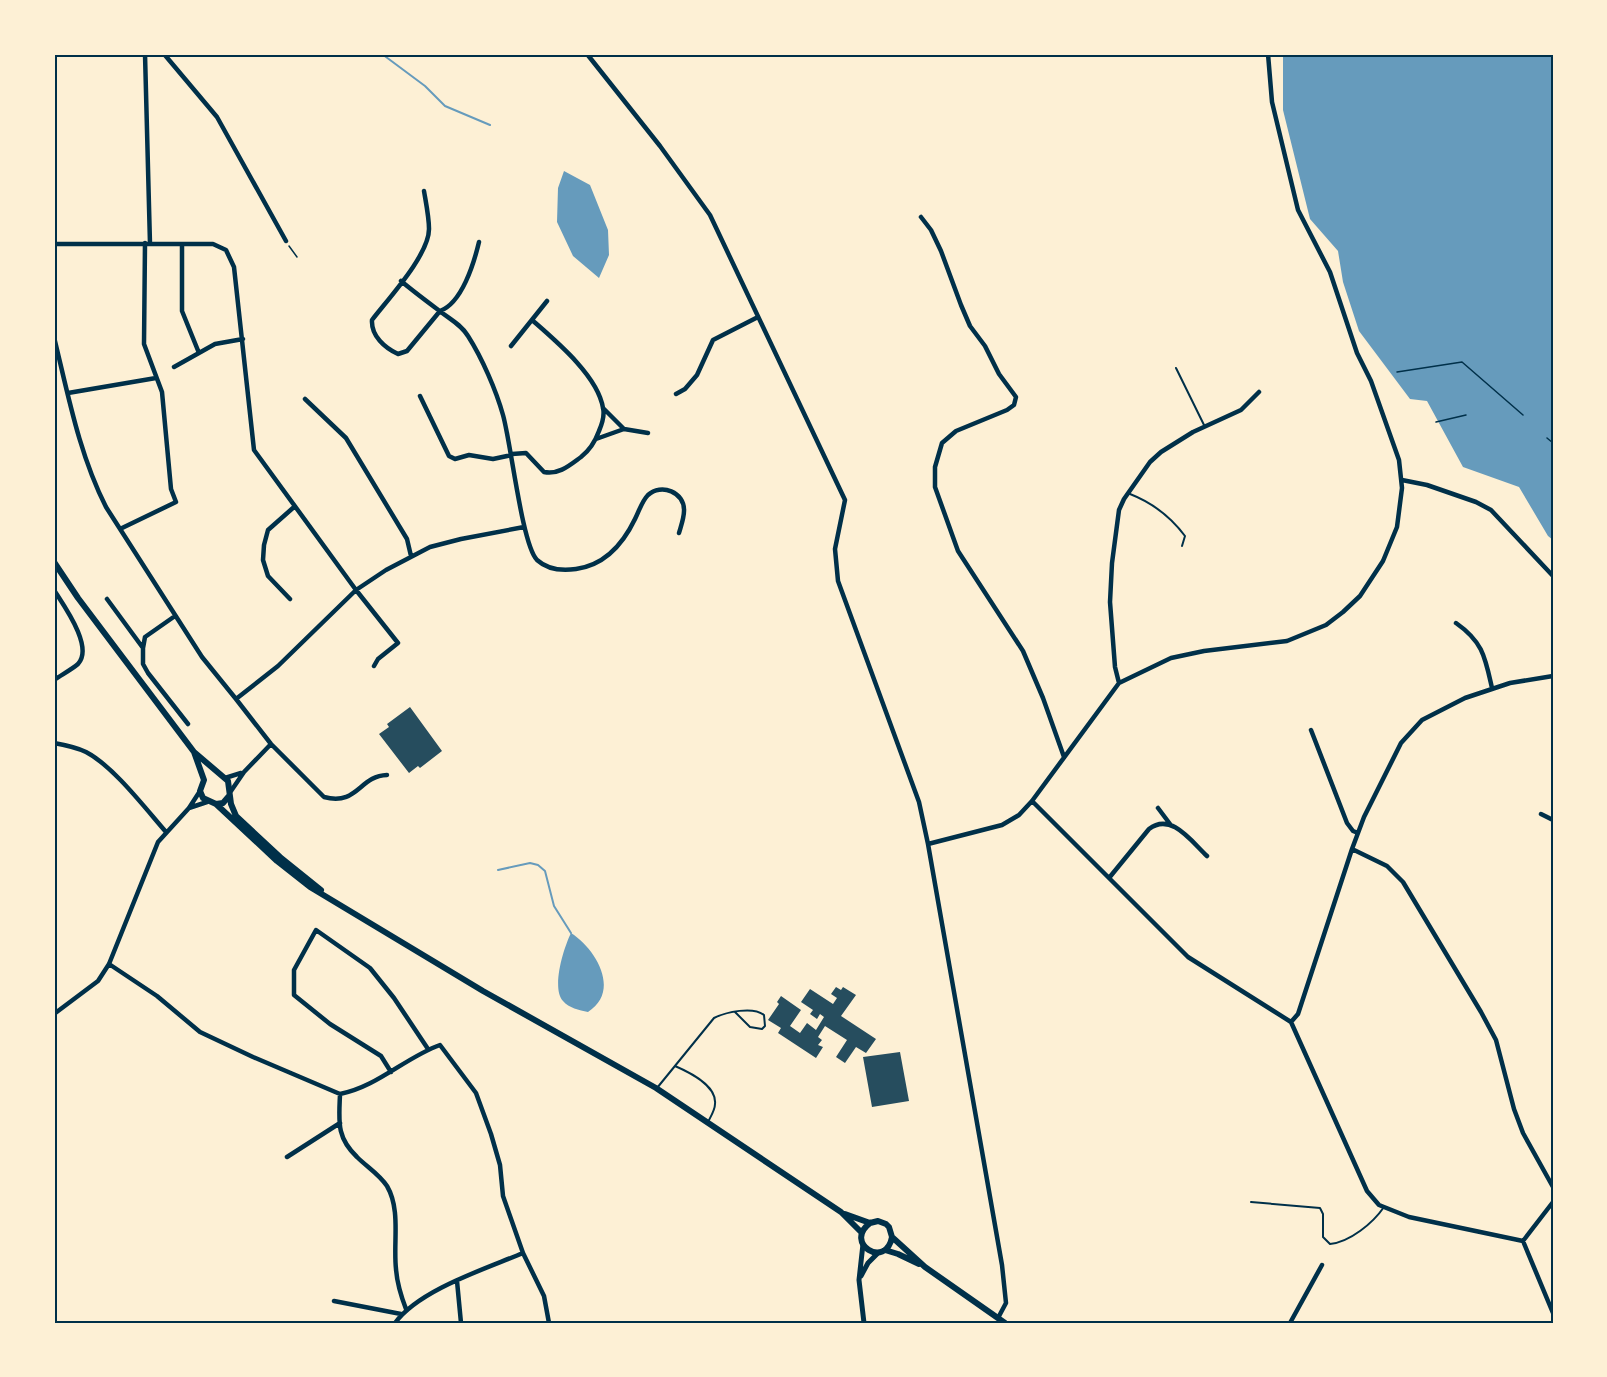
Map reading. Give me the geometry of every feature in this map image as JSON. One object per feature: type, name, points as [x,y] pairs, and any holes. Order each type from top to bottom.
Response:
[{"type":"main road","points":[[54,562],[91,617],[194,752],[223,776],[230,785],[236,816],[280,857],[346,909]]},
{"type":"main road","points":[[194,752],[204,780]]},
{"type":"main road","points":[[223,776],[211,775],[204,780],[200,790],[207,802],[216,804],[223,803],[230,793]]},
{"type":"main road","points":[[216,804],[277,861],[310,887],[483,991],[656,1088],[841,1212],[862,1233],[863,1244],[869,1251],[898,1254],[926,1267]]},
{"type":"main road","points":[[841,1212],[870,1223],[878,1221],[886,1224],[891,1230],[892,1237],[890,1246],[882,1251]]},
{"type":"main road","points":[[862,1233],[870,1223]]},
{"type":"main road","points":[[892,1237],[926,1267],[1005,1323]]},
{"type":"street","points":[[120,529],[176,502],[171,489],[162,392],[144,344],[148,244],[145,54]]},
{"type":"street","points":[[164,54],[217,117],[286,240]]},
{"type":"street","points":[[587,54],[660,146],[710,215],[845,500],[835,549],[838,582],[919,802],[1002,1265],[1006,1303],[998,1318]]},
{"type":"street","points":[[928,844],[1002,825],[1019,814],[1032,801],[1119,683],[1171,658],[1204,651],[1287,640],[1326,625],[1360,596],[1390,548],[1400,511],[1402,480],[1399,460],[1371,381],[1357,353],[1330,272],[1298,210],[1272,102],[1268,54]]},
{"type":"street","points":[[424,191],[429,230],[425,246],[418,259],[372,320],[372,327],[380,342],[388,350],[398,354],[407,351],[440,311],[446,309],[463,287],[479,242]]},
{"type":"street","points":[[921,218],[931,230],[941,250],[970,326],[985,346],[999,374],[1014,391],[1017,399],[1014,405],[1007,410],[956,431],[942,443],[936,467],[935,487],[958,551],[1023,651],[1064,757]]},
{"type":"street","points":[[54,244],[213,244],[226,249],[234,267],[254,450],[294,507],[398,643],[378,659],[374,666]]},
{"type":"street","points":[[182,244],[182,311],[199,353]]},
{"type":"street","points":[[401,281],[467,334],[502,413],[512,455],[524,527],[532,554],[544,565],[560,570],[592,566],[623,542],[646,496],[661,489],[670,490],[679,496],[683,503],[684,510],[679,533]]},
{"type":"street","points":[[511,346],[547,301]]},
{"type":"street","points":[[676,394],[685,389],[697,375],[712,340],[758,317]]},
{"type":"street","points":[[420,396],[449,456],[455,459],[469,455],[493,459],[526,453],[541,470],[550,473],[559,471],[574,462],[589,451],[596,439],[602,422],[603,408],[599,396],[575,361],[532,320]]},
{"type":"street","points":[[54,337],[77,431],[98,492],[202,657],[271,744],[320,795],[340,800],[348,798],[370,780],[387,775]]},
{"type":"street","points":[[174,367],[215,344],[243,339]]},
{"type":"street","points":[[68,393],[156,378]]},
{"type":"street","points":[[1119,683],[1115,667],[1110,602],[1112,563],[1119,510],[1127,493],[1150,462],[1161,452],[1192,432],[1241,410],[1259,392]]},
{"type":"street","points":[[305,399],[346,438],[407,539],[411,556]]},
{"type":"street","points":[[603,408],[624,429]]},
{"type":"street","points":[[596,439],[624,429],[648,433]]},
{"type":"street","points":[[1402,480],[1427,485],[1486,507],[1504,522],[1553,576]]},
{"type":"street","points":[[290,599],[268,576],[263,560],[268,530],[294,507]]},
{"type":"street","points":[[236,699],[278,666],[356,590],[411,556],[461,538],[524,527]]},
{"type":"street","points":[[54,590],[75,625],[84,649],[78,663],[54,680]]},
{"type":"street","points":[[107,599],[143,648]]},
{"type":"street","points":[[175,616],[145,637],[143,664],[188,724]]},
{"type":"street","points":[[1456,623],[1482,647],[1492,688]]},
{"type":"street","points":[[1291,1022],[1298,1014],[1358,833],[1383,776],[1401,743],[1422,720],[1465,698],[1521,680],[1553,676]]},
{"type":"street","points":[[1311,730],[1347,822],[1353,831],[1358,833]]},
{"type":"street","points":[[54,743],[74,747],[88,753],[110,772],[166,832]]},
{"type":"street","points":[[230,793],[244,772],[271,744]]},
{"type":"street","points":[[223,776],[244,772]]},
{"type":"street","points":[[54,1014],[98,981],[109,964],[158,842],[189,808],[200,790]]},
{"type":"street","points":[[1032,801],[1188,957],[1291,1022],[1368,1191],[1379,1204],[1409,1217],[1524,1241]]},
{"type":"street","points":[[189,808],[207,802]]},
{"type":"street","points":[[1158,808],[1170,824],[1207,856]]},
{"type":"street","points":[[1541,814],[1553,820]]},
{"type":"street","points":[[1109,878],[1149,829],[1163,822],[1170,824]]},
{"type":"street","points":[[1352,849],[1387,866],[1403,882],[1482,1012],[1496,1040],[1514,1109],[1523,1133],[1553,1187]]},
{"type":"street","points":[[391,1072],[381,1056],[330,1024],[294,995],[294,970],[316,930],[370,968],[394,998],[428,1049]]},
{"type":"street","points":[[109,964],[157,996],[200,1032],[340,1094],[352,1092],[428,1049],[440,1045],[476,1093],[492,1134],[500,1165],[503,1196],[523,1253],[544,1296],[549,1323]]},
{"type":"street","points":[[340,1094],[340,1136],[357,1158],[371,1168],[387,1187],[395,1214],[396,1268],[406,1309]]},
{"type":"street","points":[[287,1157],[340,1123]]},
{"type":"street","points":[[1524,1241],[1553,1202]]},
{"type":"street","points":[[1524,1241],[1553,1313]]},
{"type":"street","points":[[863,1244],[859,1280],[864,1323]]},
{"type":"street","points":[[859,1280],[868,1263],[882,1251]]},
{"type":"street","points":[[395,1323],[406,1309],[457,1281],[523,1253]]},
{"type":"street","points":[[1290,1323],[1322,1264]]},
{"type":"street","points":[[457,1281],[461,1323]]},
{"type":"street","points":[[334,1301],[401,1314]]},
{"type":"lane","points":[[1176,368],[1205,427]]},
{"type":"lane","points":[[1127,493],[1168,515],[1185,536],[1182,546]]},
{"type":"lane","points":[[656,1088],[710,1021],[721,1015],[735,1012],[755,1010],[764,1015],[765,1026],[762,1029],[750,1027],[735,1012]]},
{"type":"lane","points":[[675,1066],[713,1092],[715,1105],[707,1123]]},
{"type":"lane","points":[[1251,1202],[1320,1208],[1323,1214],[1323,1237],[1330,1244],[1341,1242],[1362,1229],[1378,1216],[1384,1207]]},
{"type":"path","points":[[286,240],[297,257]]},
{"type":"path","points":[[1397,372],[1462,362],[1523,415]]},
{"type":"path","points":[[1436,422],[1466,415]]},
{"type":"path","points":[[1546,438],[1553,443]]},
{"type":"water","points":[[1283,54],[1553,54],[1553,540],[1548,536],[1519,487],[1463,467],[1427,401],[1410,399],[1359,331],[1343,282],[1338,251],[1310,219],[1283,110]]},
{"type":"water","points":[[564,171],[590,185],[608,230],[609,255],[599,278],[573,256],[557,222],[558,188]]},
{"type":"water","points":[[571,933],[589,949],[596,959],[604,982],[603,993],[598,1003],[588,1012],[574,1008],[563,1001],[558,987],[560,967]]},
{"type":"building","points":[[410,707],[442,751],[420,768],[418,766],[409,773],[379,734],[389,727],[387,724]]},
{"type":"building","points":[[836,987],[841,990],[843,987],[856,995],[841,1016],[876,1039],[866,1053],[856,1047],[845,1063],[836,1057],[847,1040],[825,1026],[818,1037],[822,1040],[818,1045],[823,1047],[816,1058],[778,1033],[781,1028],[768,1020],[779,1004],[777,1002],[781,996],[801,1010],[790,1026],[800,1033],[807,1023],[816,1030],[824,1017],[820,1014],[817,1019],[810,1014],[813,1010],[801,1002],[810,989],[833,1004],[837,998],[831,994]]},
{"type":"building","points":[[900,1052],[909,1101],[872,1107],[863,1057]]},
{"type":"waterway","points":[[382,54],[425,86],[445,106],[490,125]]},
{"type":"waterway","points":[[498,870],[530,863],[538,865],[545,871],[554,906],[571,933]]}]
